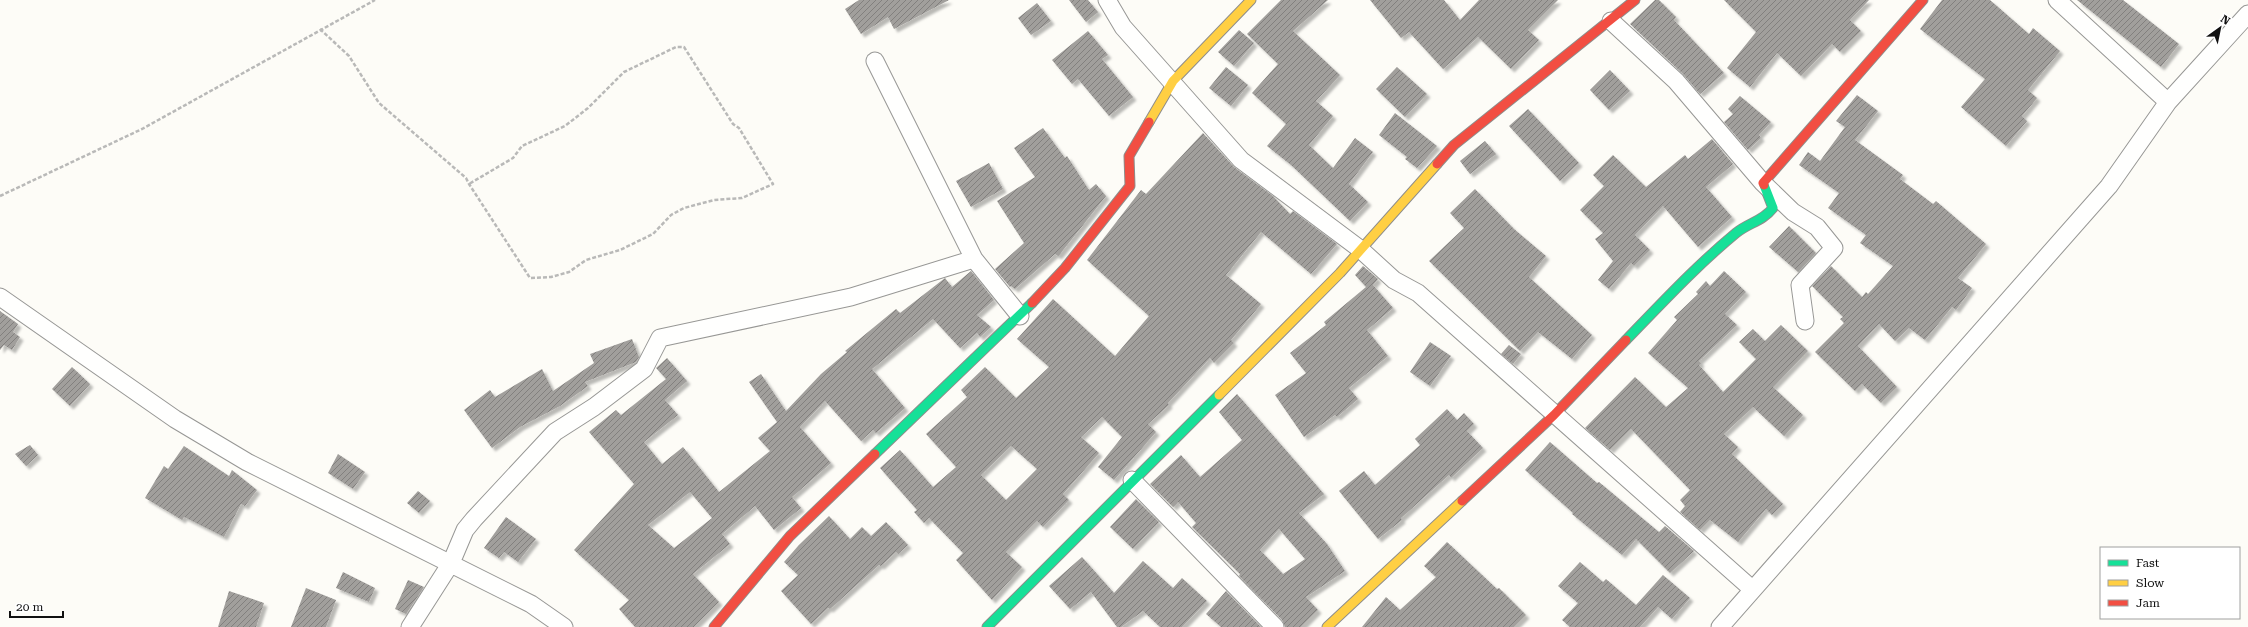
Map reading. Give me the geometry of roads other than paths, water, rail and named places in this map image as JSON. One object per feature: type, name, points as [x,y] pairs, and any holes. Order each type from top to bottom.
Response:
[{"type":"street","points":[[1107,0],[1123,27],[1173,81],[1241,160],[1360,249],[1394,280],[1418,293],[1752,589]]},
{"type":"street","points":[[714,627],[790,536],[1020,316],[1065,268],[1130,186],[1129,156],[1173,81],[1251,0]]},
{"type":"street","points":[[987,627],[1340,273],[1454,145],[1611,21],[1635,0]]},
{"type":"street","points":[[1763,183],[1923,0]]},
{"type":"street","points":[[2057,0],[2168,102]]},
{"type":"street","points":[[1720,627],[2108,186],[2168,102],[2248,14]]},
{"type":"street","points":[[1611,21],[1676,81],[1763,183],[1793,212],[1817,227],[1834,248],[1800,285],[1805,321]]},
{"type":"street","points":[[875,61],[974,259],[1020,316]]},
{"type":"street","points":[[1327,627],[1554,415],[1680,284],[1737,232],[1767,216],[1773,208],[1763,183]]},
{"type":"street","points":[[410,627],[451,563],[465,530],[474,519],[555,432],[594,407],[644,369],[660,338],[851,297],[974,259]]},
{"type":"street","points":[[0,297],[175,418],[247,462],[531,604],[564,627]]},
{"type":"street","points":[[1132,480],[1275,627]]}]
